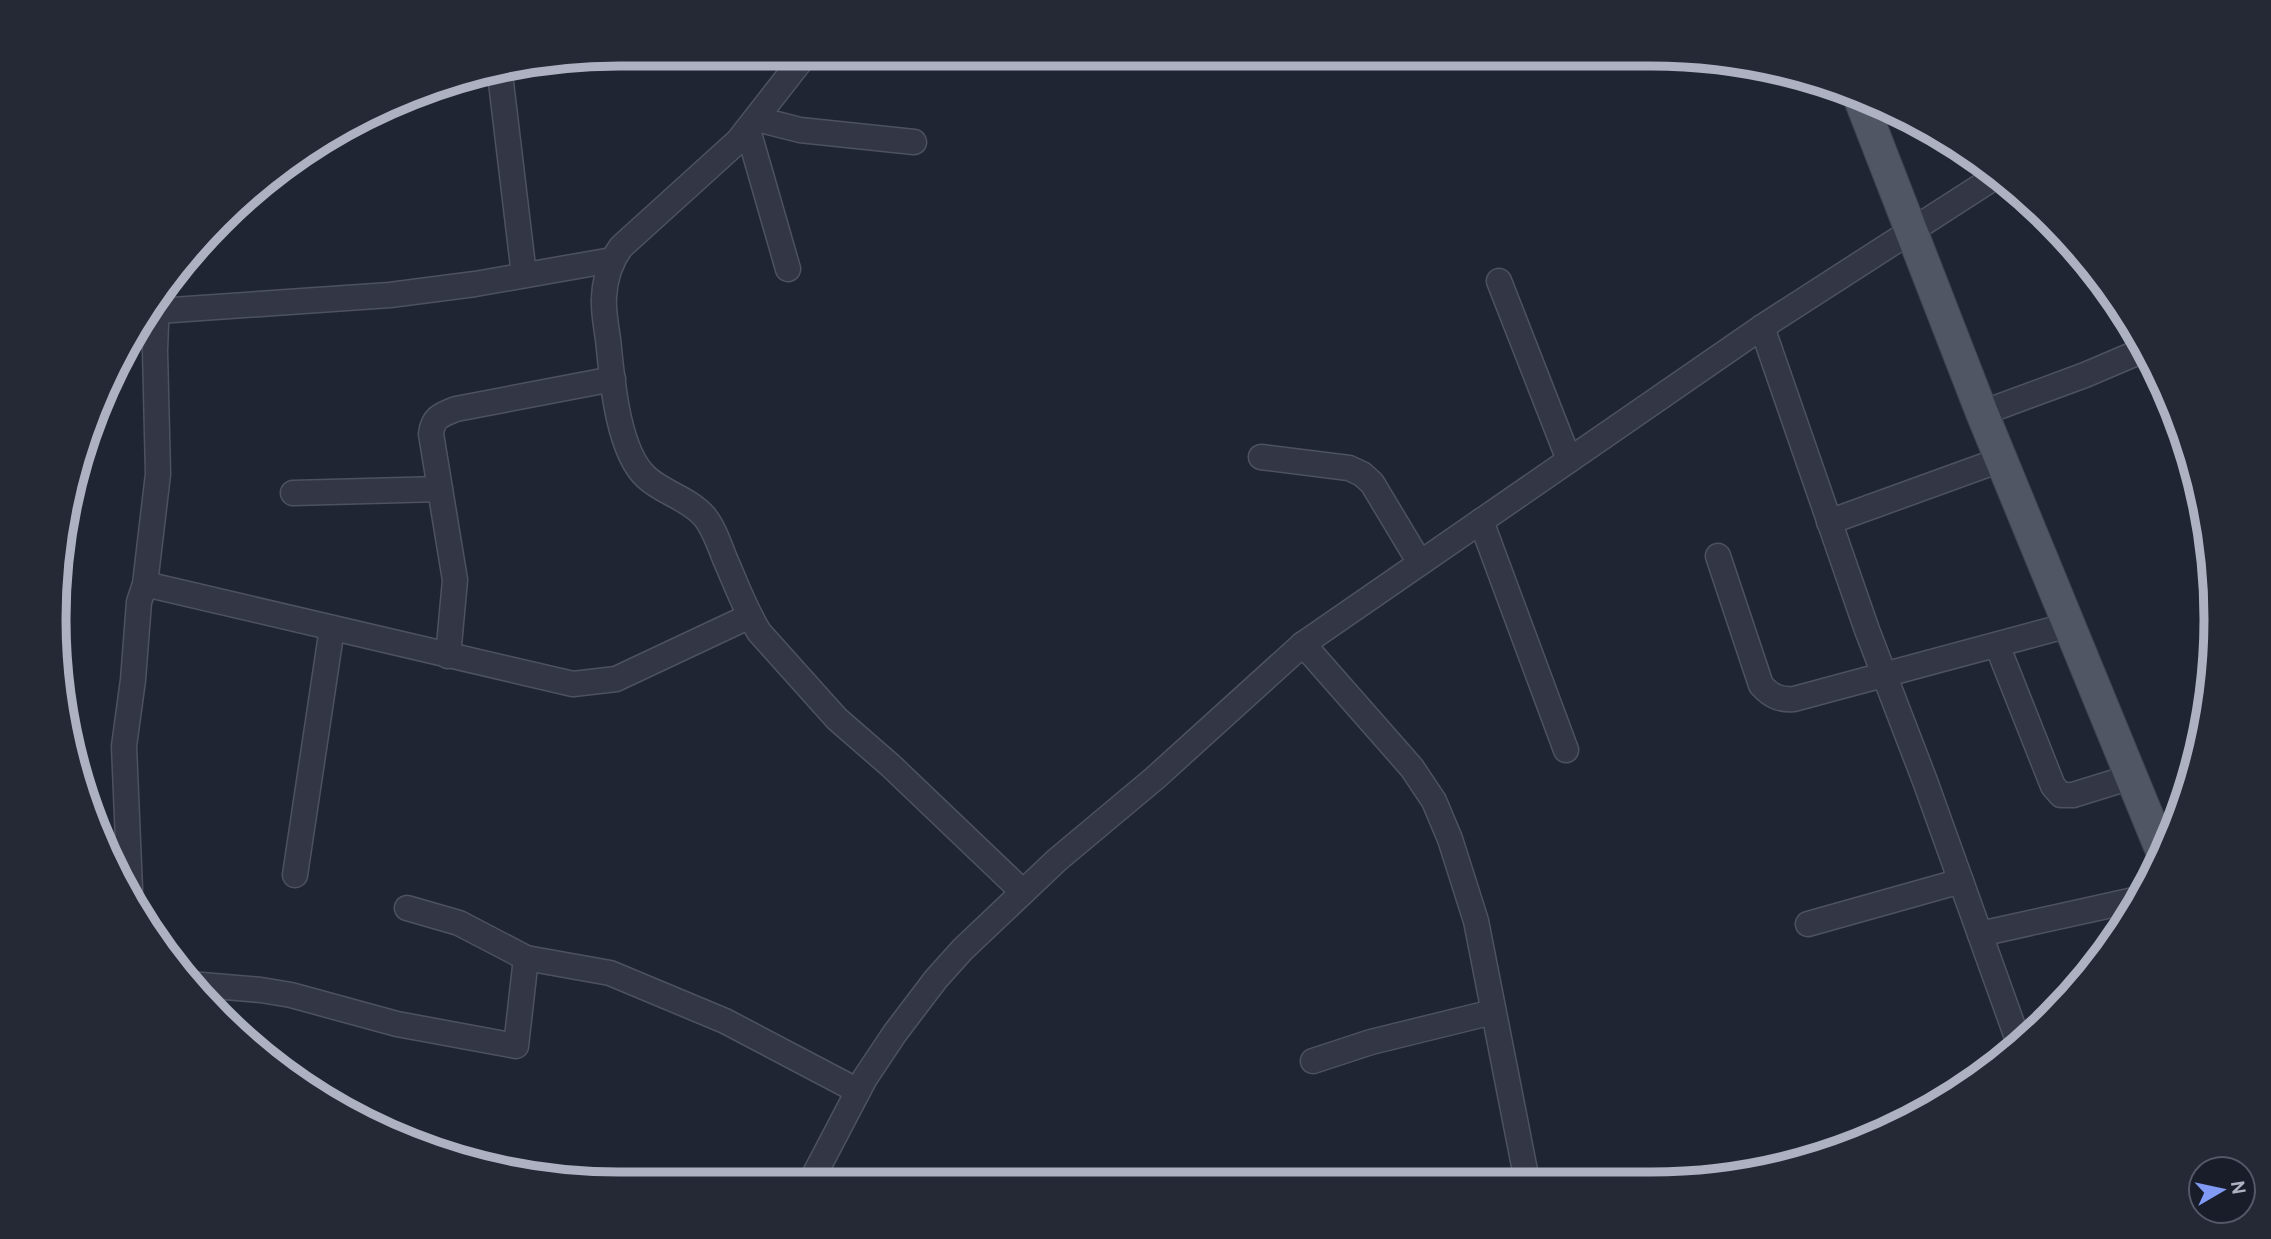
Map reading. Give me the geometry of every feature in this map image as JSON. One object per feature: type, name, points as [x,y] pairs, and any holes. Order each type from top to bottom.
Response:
[{"type":"main road","points":[[1864,109],[2000,460],[2158,841]]},
{"type":"street","points":[[797,66],[753,124],[720,158],[621,247],[612,260],[606,277],[603,300],[617,411],[635,463],[646,477],[692,506],[704,516],[714,531],[759,632],[837,719],[890,765],[1023,892]]},
{"type":"street","points":[[501,80],[523,275]]},
{"type":"street","points":[[753,124],[914,142]]},
{"type":"street","points":[[753,124],[788,269]]},
{"type":"street","points":[[816,1172],[858,1091],[895,1033],[963,948],[1057,860],[1155,778],[1303,644],[1762,327],[1988,181]]},
{"type":"street","points":[[166,304],[390,295],[475,284],[612,260]]},
{"type":"street","points":[[1499,281],[1569,460]]},
{"type":"street","points":[[129,874],[124,746],[133,680],[139,601],[145,584],[158,474],[155,351],[157,317]]},
{"type":"street","points":[[1762,327],[1884,676],[2016,1035]]},
{"type":"street","points":[[1982,413],[2136,353]]},
{"type":"street","points":[[448,656],[455,580],[431,434],[432,424],[438,416],[456,410],[613,379]]},
{"type":"street","points":[[1261,457],[1349,468],[1362,474],[1372,484],[1420,563]]},
{"type":"street","points":[[1829,522],[2000,460]]},
{"type":"street","points":[[293,493],[440,489]]},
{"type":"street","points":[[1481,521],[1566,750]]},
{"type":"street","points":[[1718,556],[1761,685],[1779,699],[1794,699],[2069,625]]},
{"type":"street","points":[[145,584],[573,684],[616,679],[750,616]]},
{"type":"street","points":[[295,875],[332,628]]},
{"type":"street","points":[[1303,644],[1412,768],[1434,801],[1450,839],[1476,921],[1525,1172]]},
{"type":"street","points":[[1997,645],[2053,786],[2061,795],[2073,795],[2131,777]]},
{"type":"street","points":[[1808,925],[1961,881]]},
{"type":"street","points":[[1980,934],[2127,902]]},
{"type":"street","points":[[407,908],[459,923],[526,958],[610,972],[725,1021],[858,1091]]},
{"type":"street","points":[[205,985],[291,995],[397,1024],[516,1046],[526,958]]},
{"type":"street","points":[[1313,1061],[1371,1042],[1493,1012]]}]
